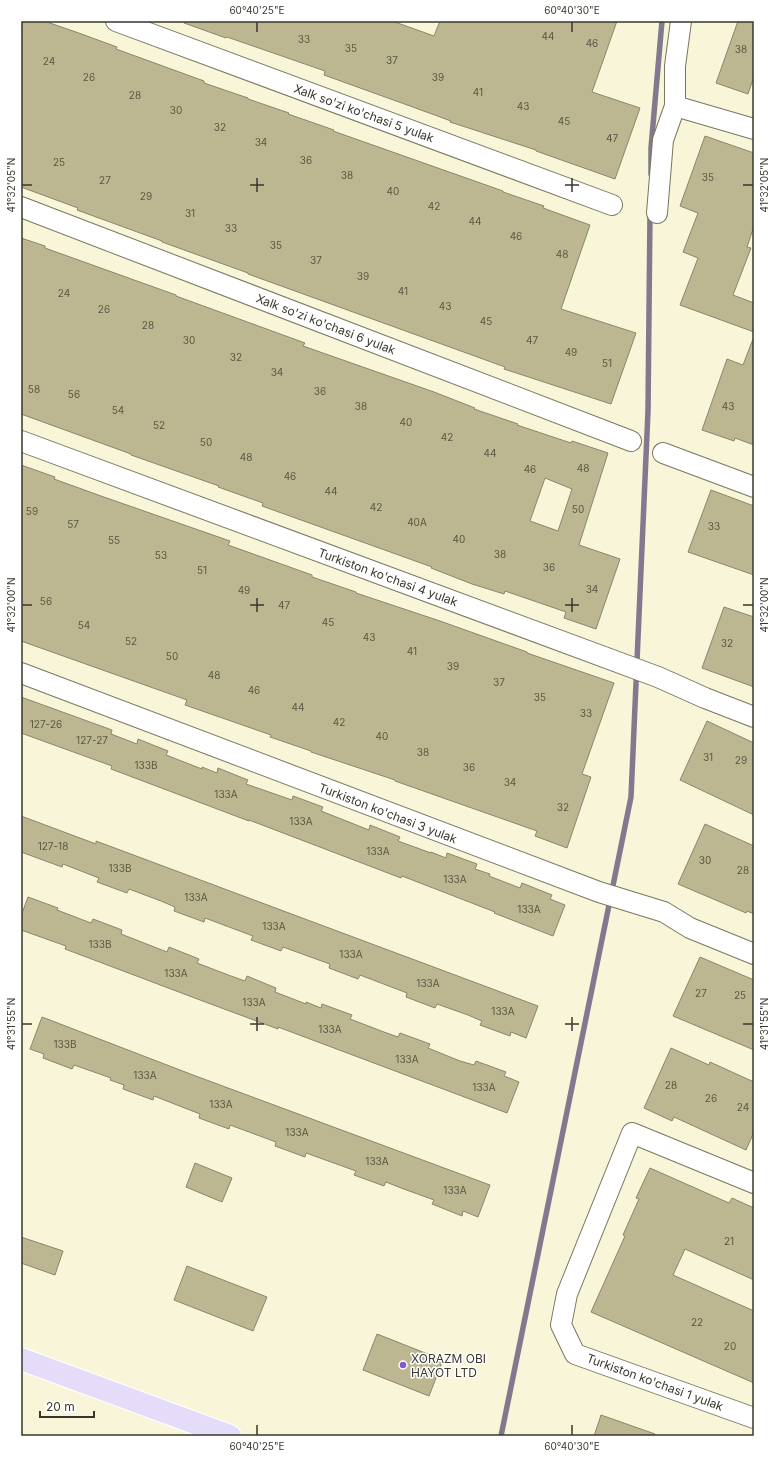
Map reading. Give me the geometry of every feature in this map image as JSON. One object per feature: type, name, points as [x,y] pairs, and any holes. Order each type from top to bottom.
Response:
[{"type":"main road","points":[[21,1359],[230,1436]]},
{"type":"street","name":"Xalk so'zi ko'chasi 5 yulak","points":[[116,21],[612,205]]},
{"type":"street","points":[[657,212],[663,140],[675,106],[675,66],[681,21]]},
{"type":"street","points":[[675,106],[754,129]]},
{"type":"street","name":"Xalk so'zi ko'chasi 6 yulak","points":[[21,207],[631,440]]},
{"type":"street","name":"Turkiston ko'chasi 4 yulak","points":[[21,441],[658,677],[705,698],[754,717]]},
{"type":"street","points":[[664,453],[754,487]]},
{"type":"street","name":"Turkiston ko'chasi 3 yulak","points":[[21,673],[599,892],[664,912],[690,928],[754,954]]},
{"type":"street","name":"Turkiston ko'chasi 1 yulak","points":[[754,1183],[632,1134],[567,1294],[561,1325],[575,1354],[754,1418]]},
{"type":"building","points":[[21,21],[44,21],[76,32],[117,47],[116,49],[204,81],[204,83],[289,113],[288,114],[334,130],[333,131],[544,206],[543,208],[590,225],[561,309],[636,333],[611,404],[504,369],[505,367],[248,274],[77,210],[78,208],[21,187]]},
{"type":"building","points":[[184,21],[392,21],[434,36],[440,21],[617,21],[592,92],[640,108],[615,179],[536,150],[450,122],[451,121],[324,75],[325,71],[227,37],[226,38],[184,23]]},
{"type":"building","points":[[738,21],[754,21],[754,76],[748,94],[716,83]]},
{"type":"building","points":[[705,136],[754,153],[754,226],[747,247],[751,248],[733,295],[754,303],[754,332],[680,305],[698,258],[683,252],[698,213],[680,206]]},
{"type":"building","points":[[21,238],[305,343],[303,346],[434,392],[475,408],[474,409],[518,424],[517,425],[571,443],[572,441],[608,453],[579,545],[620,559],[596,629],[564,618],[566,612],[505,591],[504,594],[472,584],[431,568],[432,567],[262,506],[263,503],[218,487],[219,486],[21,414]],"holes":[[[545,478],[572,489],[558,531],[530,521]]]},
{"type":"building","points":[[753,339],[754,445],[735,438],[734,441],[702,430],[727,359],[743,365]]},
{"type":"building","points":[[21,465],[55,477],[54,479],[230,541],[228,545],[312,575],[312,577],[614,683],[582,774],[591,777],[567,848],[535,836],[537,831],[270,737],[271,735],[185,705],[187,700],[21,641]]},
{"type":"building","points":[[711,490],[754,506],[754,575],[688,552]]},
{"type":"building","points":[[724,607],[754,617],[754,687],[702,668]]},
{"type":"building","points":[[21,697],[112,730],[111,734],[137,744],[138,739],[168,751],[166,755],[202,769],[202,767],[217,773],[218,768],[248,780],[246,784],[292,800],[293,796],[323,807],[321,811],[369,830],[370,825],[400,837],[398,841],[446,858],[447,853],[477,864],[475,869],[490,874],[489,876],[520,888],[522,883],[552,895],[550,899],[565,905],[553,936],[402,876],[401,878],[249,821],[111,769],[112,766],[21,733]]},
{"type":"building","points":[[707,721],[754,743],[754,815],[680,780]]},
{"type":"building","points":[[21,816],[96,844],[96,841],[538,1006],[526,1038],[511,1032],[510,1036],[480,1025],[482,1021],[468,1015],[437,1004],[435,1008],[406,997],[407,993],[360,975],[358,979],[329,968],[330,964],[283,947],[281,951],[251,940],[253,936],[205,918],[204,922],[174,911],[175,907],[161,901],[129,889],[127,893],[97,882],[99,878],[63,864],[62,867],[21,852]]},
{"type":"building","points":[[705,824],[754,846],[754,914],[747,911],[746,913],[678,884]]},
{"type":"building","points":[[28,897],[58,908],[57,910],[91,923],[93,919],[122,930],[121,934],[167,952],[169,947],[199,959],[197,963],[231,976],[245,981],[247,976],[276,988],[275,992],[306,1004],[306,1002],[321,1008],[322,1004],[352,1015],[350,1019],[384,1032],[398,1037],[400,1033],[430,1044],[428,1048],[460,1061],[474,1065],[476,1061],[506,1072],[504,1076],[519,1082],[507,1113],[278,1027],[278,1029],[200,1000],[65,949],[66,946],[21,930],[21,916]]},
{"type":"building","points":[[700,957],[754,980],[754,1050],[673,1016]]},
{"type":"building","points":[[42,1017],[193,1075],[490,1185],[478,1217],[463,1211],[462,1216],[432,1204],[434,1200],[386,1182],[384,1186],[354,1175],[356,1171],[306,1153],[305,1157],[275,1146],[276,1142],[230,1125],[229,1129],[199,1118],[200,1114],[154,1096],[153,1100],[123,1089],[124,1085],[110,1080],[111,1078],[74,1065],[72,1069],[43,1058],[44,1054],[30,1049]]},
{"type":"building","points":[[671,1048],[709,1065],[710,1062],[754,1082],[754,1132],[746,1150],[674,1117],[672,1121],[644,1108]]},
{"type":"building","points":[[195,1163],[232,1178],[222,1202],[186,1187]]},
{"type":"building","points":[[650,1168],[729,1203],[732,1198],[754,1208],[754,1280],[685,1249],[673,1275],[754,1311],[754,1383],[591,1312],[625,1236],[623,1235],[639,1199],[636,1198]]},
{"type":"building","points":[[21,1237],[63,1251],[55,1275],[21,1263]]},
{"type":"building","points":[[187,1266],[267,1297],[253,1331],[174,1300]]},
{"type":"building","name":"XORAZM OBI HAYOT LTD","points":[[377,1334],[443,1360],[429,1396],[363,1370]]},
{"type":"building","points":[[601,1415],[655,1434],[655,1436],[594,1436]]},
{"type":"waterway","points":[[651,174],[651,148],[662,21]]},
{"type":"waterway","points":[[501,1436],[631,797],[648,411],[650,213]]},
{"type":"place","name":"XORAZM OBI HAYOT LTD","points":[[403,1365]]}]
